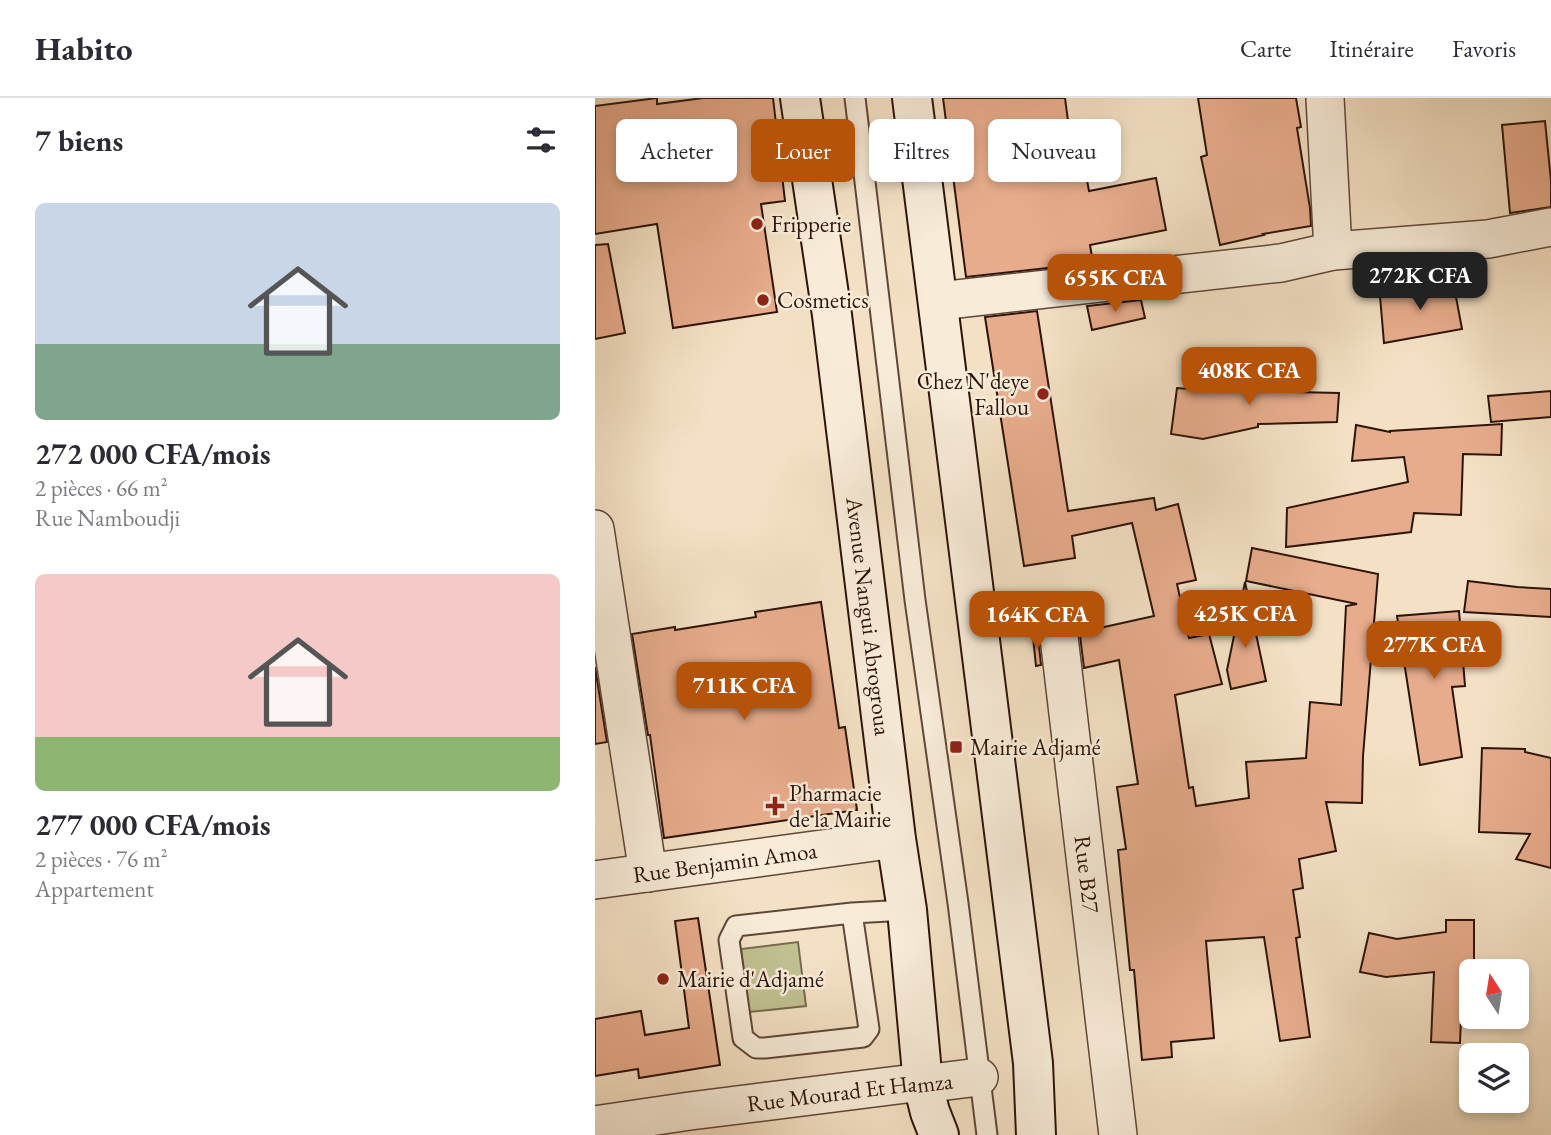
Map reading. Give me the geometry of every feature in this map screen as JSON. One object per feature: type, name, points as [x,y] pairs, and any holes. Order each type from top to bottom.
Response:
[{"type":"street","name":"Avenue Nangui Abrogroua","points":[[800,98],[832,316],[907,910],[923,1084],[939,1135]]},
{"type":"street","points":[[912,98],[1034,1063],[1036,1135]]},
{"type":"street","points":[[1325,98],[1333,251]]},
{"type":"street","points":[[939,301],[1281,263],[1333,251],[1488,239],[1551,227]]},
{"type":"street","points":[[595,529],[648,873]]},
{"type":"street","name":"Rue B27","points":[[1056,612],[1118,1135]]},
{"type":"street","name":"Rue Benjamin Amoa","points":[[595,880],[896,839]]},
{"type":"street","name":"Rue Mourad Et Hamza","points":[[595,1125],[906,1084],[979,1077]]},
{"type":"lane","name":"Avenue Nangui Abrogroua","points":[[855,98],[915,600],[987,1135]]},
{"type":"lane","points":[[852,913],[869,1029],[863,1037],[765,1048],[756,1048],[743,1038],[729,940],[736,926],[852,913],[907,910]]},
{"type":"green space","points":[[798,942],[806,1006],[749,1012],[741,949]]},
{"type":"building","points":[[657,98],[657,104],[703,98],[773,98],[775,119],[751,119],[751,182],[783,182],[785,201],[761,204],[777,312],[673,328],[657,224],[595,234],[595,106]]},
{"type":"building","points":[[943,98],[1065,98],[1068,119],[988,119],[988,182],[1087,182],[1089,191],[1156,178],[1166,230],[1090,245],[1093,263],[966,277],[954,182],[974,182],[974,119],[946,119]]},
{"type":"building","points":[[1198,98],[1296,98],[1301,127],[1297,128],[1311,226],[1220,245],[1201,157],[1207,155]]},
{"type":"building","points":[[1545,121],[1551,207],[1510,213],[1502,125]]},
{"type":"building","points":[[608,244],[625,333],[595,339],[595,245]]},
{"type":"building","points":[[1453,281],[1462,329],[1384,343],[1380,296]]},
{"type":"building","points":[[1141,300],[1145,318],[1092,330],[1087,306]]},
{"type":"building","points":[[1037,311],[1068,511],[1154,498],[1156,510],[1178,504],[1196,580],[1177,584],[1189,638],[1209,634],[1222,684],[1175,695],[1189,788],[1193,787],[1196,806],[1249,798],[1246,762],[1306,758],[1310,702],[1341,705],[1346,606],[1357,604],[1246,581],[1252,548],[1378,574],[1363,756],[1362,803],[1326,802],[1336,851],[1299,859],[1303,888],[1293,890],[1300,937],[1296,938],[1310,1037],[1280,1041],[1264,937],[1206,941],[1214,1038],[1171,1042],[1172,1057],[1142,1060],[1134,970],[1130,970],[1118,850],[1126,849],[1117,787],[1138,784],[1119,660],[1084,668],[1079,627],[1084,626],[1086,631],[1154,616],[1132,523],[1072,536],[1075,558],[1024,566],[985,317]]},
{"type":"building","points":[[1249,376],[1295,376],[1295,392],[1339,393],[1337,422],[1258,424],[1258,427],[1203,439],[1171,434],[1177,388],[1203,390],[1204,384],[1249,390]]},
{"type":"building","points":[[1551,391],[1551,417],[1491,422],[1488,396]]},
{"type":"building","points":[[1502,424],[1501,455],[1463,454],[1461,515],[1414,513],[1411,532],[1286,547],[1287,508],[1408,482],[1404,457],[1352,461],[1356,425],[1390,432]]},
{"type":"building","points":[[1468,581],[1551,589],[1551,617],[1464,612]]},
{"type":"building","points":[[1245,582],[1266,681],[1231,689],[1227,670]]},
{"type":"building","points":[[821,602],[839,728],[845,727],[857,810],[664,838],[650,735],[632,634],[756,617],[755,612]]},
{"type":"building","points":[[1459,611],[1465,686],[1452,687],[1462,757],[1420,765],[1397,616]]},
{"type":"building","points":[[1038,636],[1041,665],[1036,666],[1033,637]]},
{"type":"building","points":[[595,667],[607,742],[595,744]]},
{"type":"building","points":[[1482,748],[1525,749],[1525,752],[1551,758],[1551,868],[1516,859],[1530,834],[1479,832]]},
{"type":"building","points":[[698,918],[720,1065],[639,1078],[638,1069],[595,1076],[595,1019],[641,1011],[645,1035],[689,1028],[675,921]]},
{"type":"building","points":[[1446,920],[1474,920],[1474,959],[1459,959],[1460,1043],[1431,1042],[1434,972],[1386,977],[1360,972],[1369,933],[1397,939],[1446,932]]},
{"type":"place","name":"Fripperie","points":[[757,224]]},
{"type":"place","name":"Cosmetics","points":[[763,300]]},
{"type":"place","name":"Chez N'deye Fallou","points":[[1043,394]]},
{"type":"place","name":"Mairie Adjamé","points":[[956,747]]},
{"type":"place","name":"Pharmacie de la Mairie","points":[[775,806]]},
{"type":"place","name":"Mairie d'Adjamé","points":[[663,979]]}]
